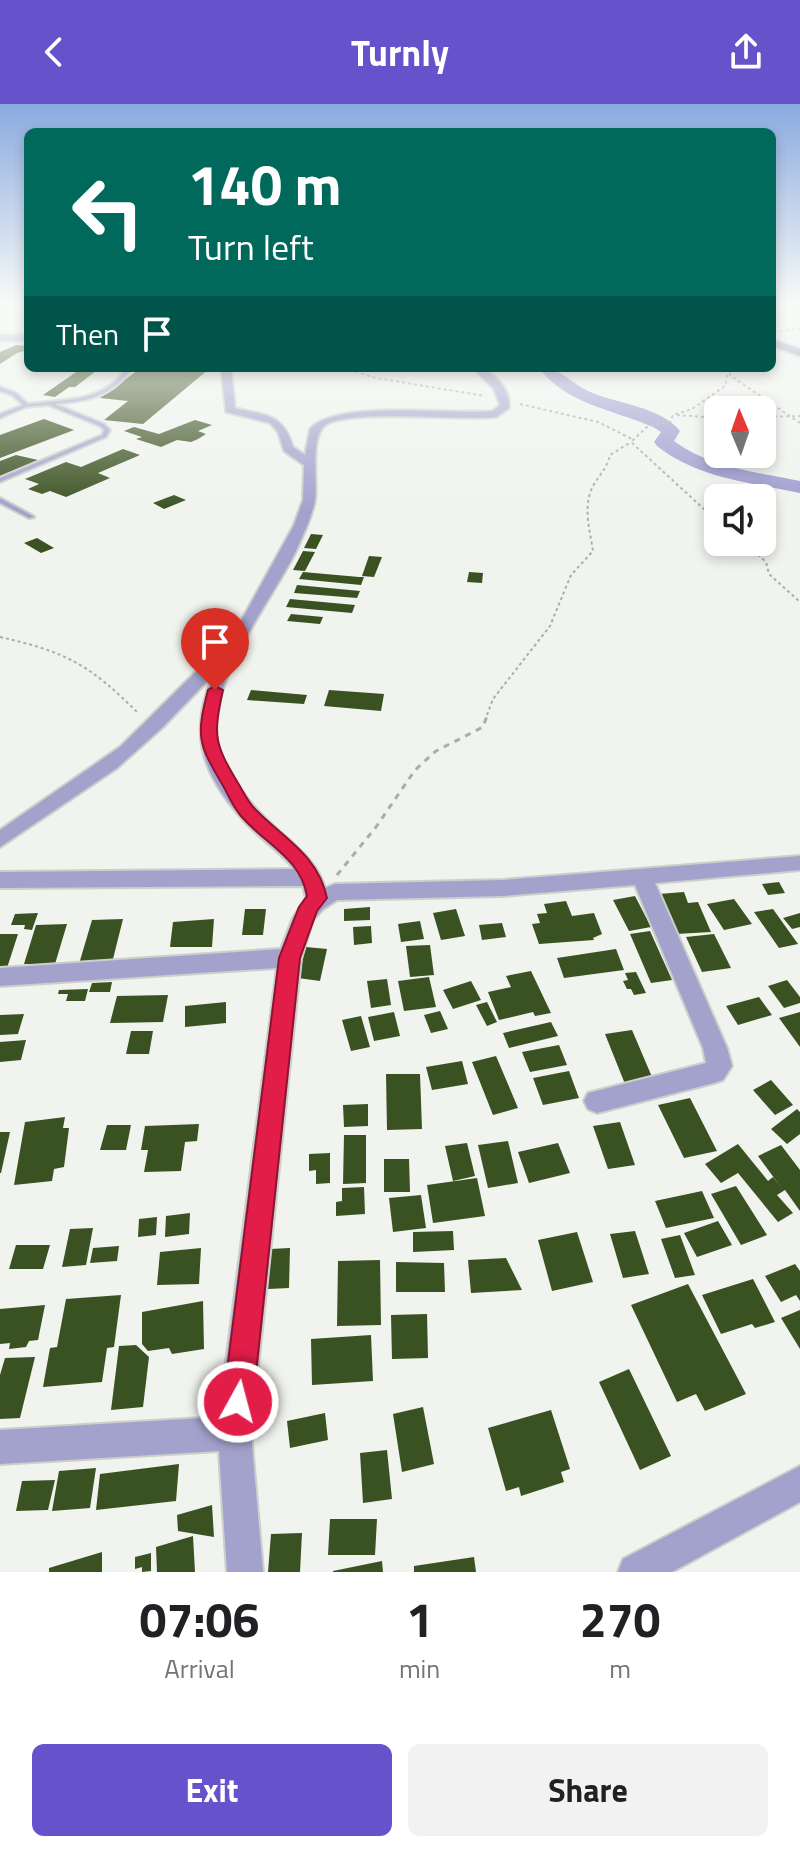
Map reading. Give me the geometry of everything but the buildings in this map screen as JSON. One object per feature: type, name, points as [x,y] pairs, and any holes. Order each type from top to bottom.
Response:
[{"type":"street","points":[[227,374],[230,410],[269,418],[283,431],[288,449],[309,463]]},
{"type":"street","points":[[245,1572],[234,1433],[290,958],[315,889],[292,851],[247,812],[210,749],[208,723],[215,690],[301,525],[309,500],[309,463],[315,429],[332,419],[365,414],[487,416],[502,411],[505,399],[484,374]]},
{"type":"street","points":[[0,840],[40,808],[110,764],[152,728],[243,634]]},
{"type":"street","points":[[0,880],[293,876],[315,889],[335,892],[503,888],[800,863]]},
{"type":"street","points":[[597,1101],[714,1072],[719,1066],[715,1048],[642,877]]},
{"type":"street","points":[[0,977],[290,958]]},
{"type":"street","points":[[0,1447],[234,1433]]},
{"type":"street","points":[[636,1572],[800,1483]]},
{"type":"lane","points":[[0,416],[26,405],[96,397],[126,374]]},
{"type":"lane","points":[[0,389],[14,394],[26,405]]},
{"type":"lane","points":[[0,480],[104,436],[107,430],[102,425],[50,404]]},
{"type":"lane","points":[[0,500],[31,517]]},
{"type":"path","points":[[362,374],[505,399],[598,422],[631,440],[656,468],[704,510]]},
{"type":"path","points":[[315,889],[376,827],[415,770],[436,751],[483,727],[493,699],[550,626],[571,575],[593,551],[587,509],[591,493],[609,467],[610,455],[648,426],[670,422],[673,415],[692,409],[725,386],[728,374]]},
{"type":"path","points":[[730,374],[800,423]]},
{"type":"path","points":[[673,415],[704,417]]},
{"type":"path","points":[[776,416],[800,416]]},
{"type":"path","points":[[760,556],[766,562],[769,574],[800,602]]},
{"type":"path","points":[[0,637],[66,652],[81,660],[97,671],[152,728]]},
{"type":"waterway","points":[[552,374],[570,388],[599,402],[660,423],[671,431],[664,442],[692,460],[728,472],[800,487]]},
{"type":"route","points":[[215,690],[208,723],[210,749],[247,812],[292,851],[306,868],[313,880],[317,898],[303,920],[290,958],[238,1402]]}]
